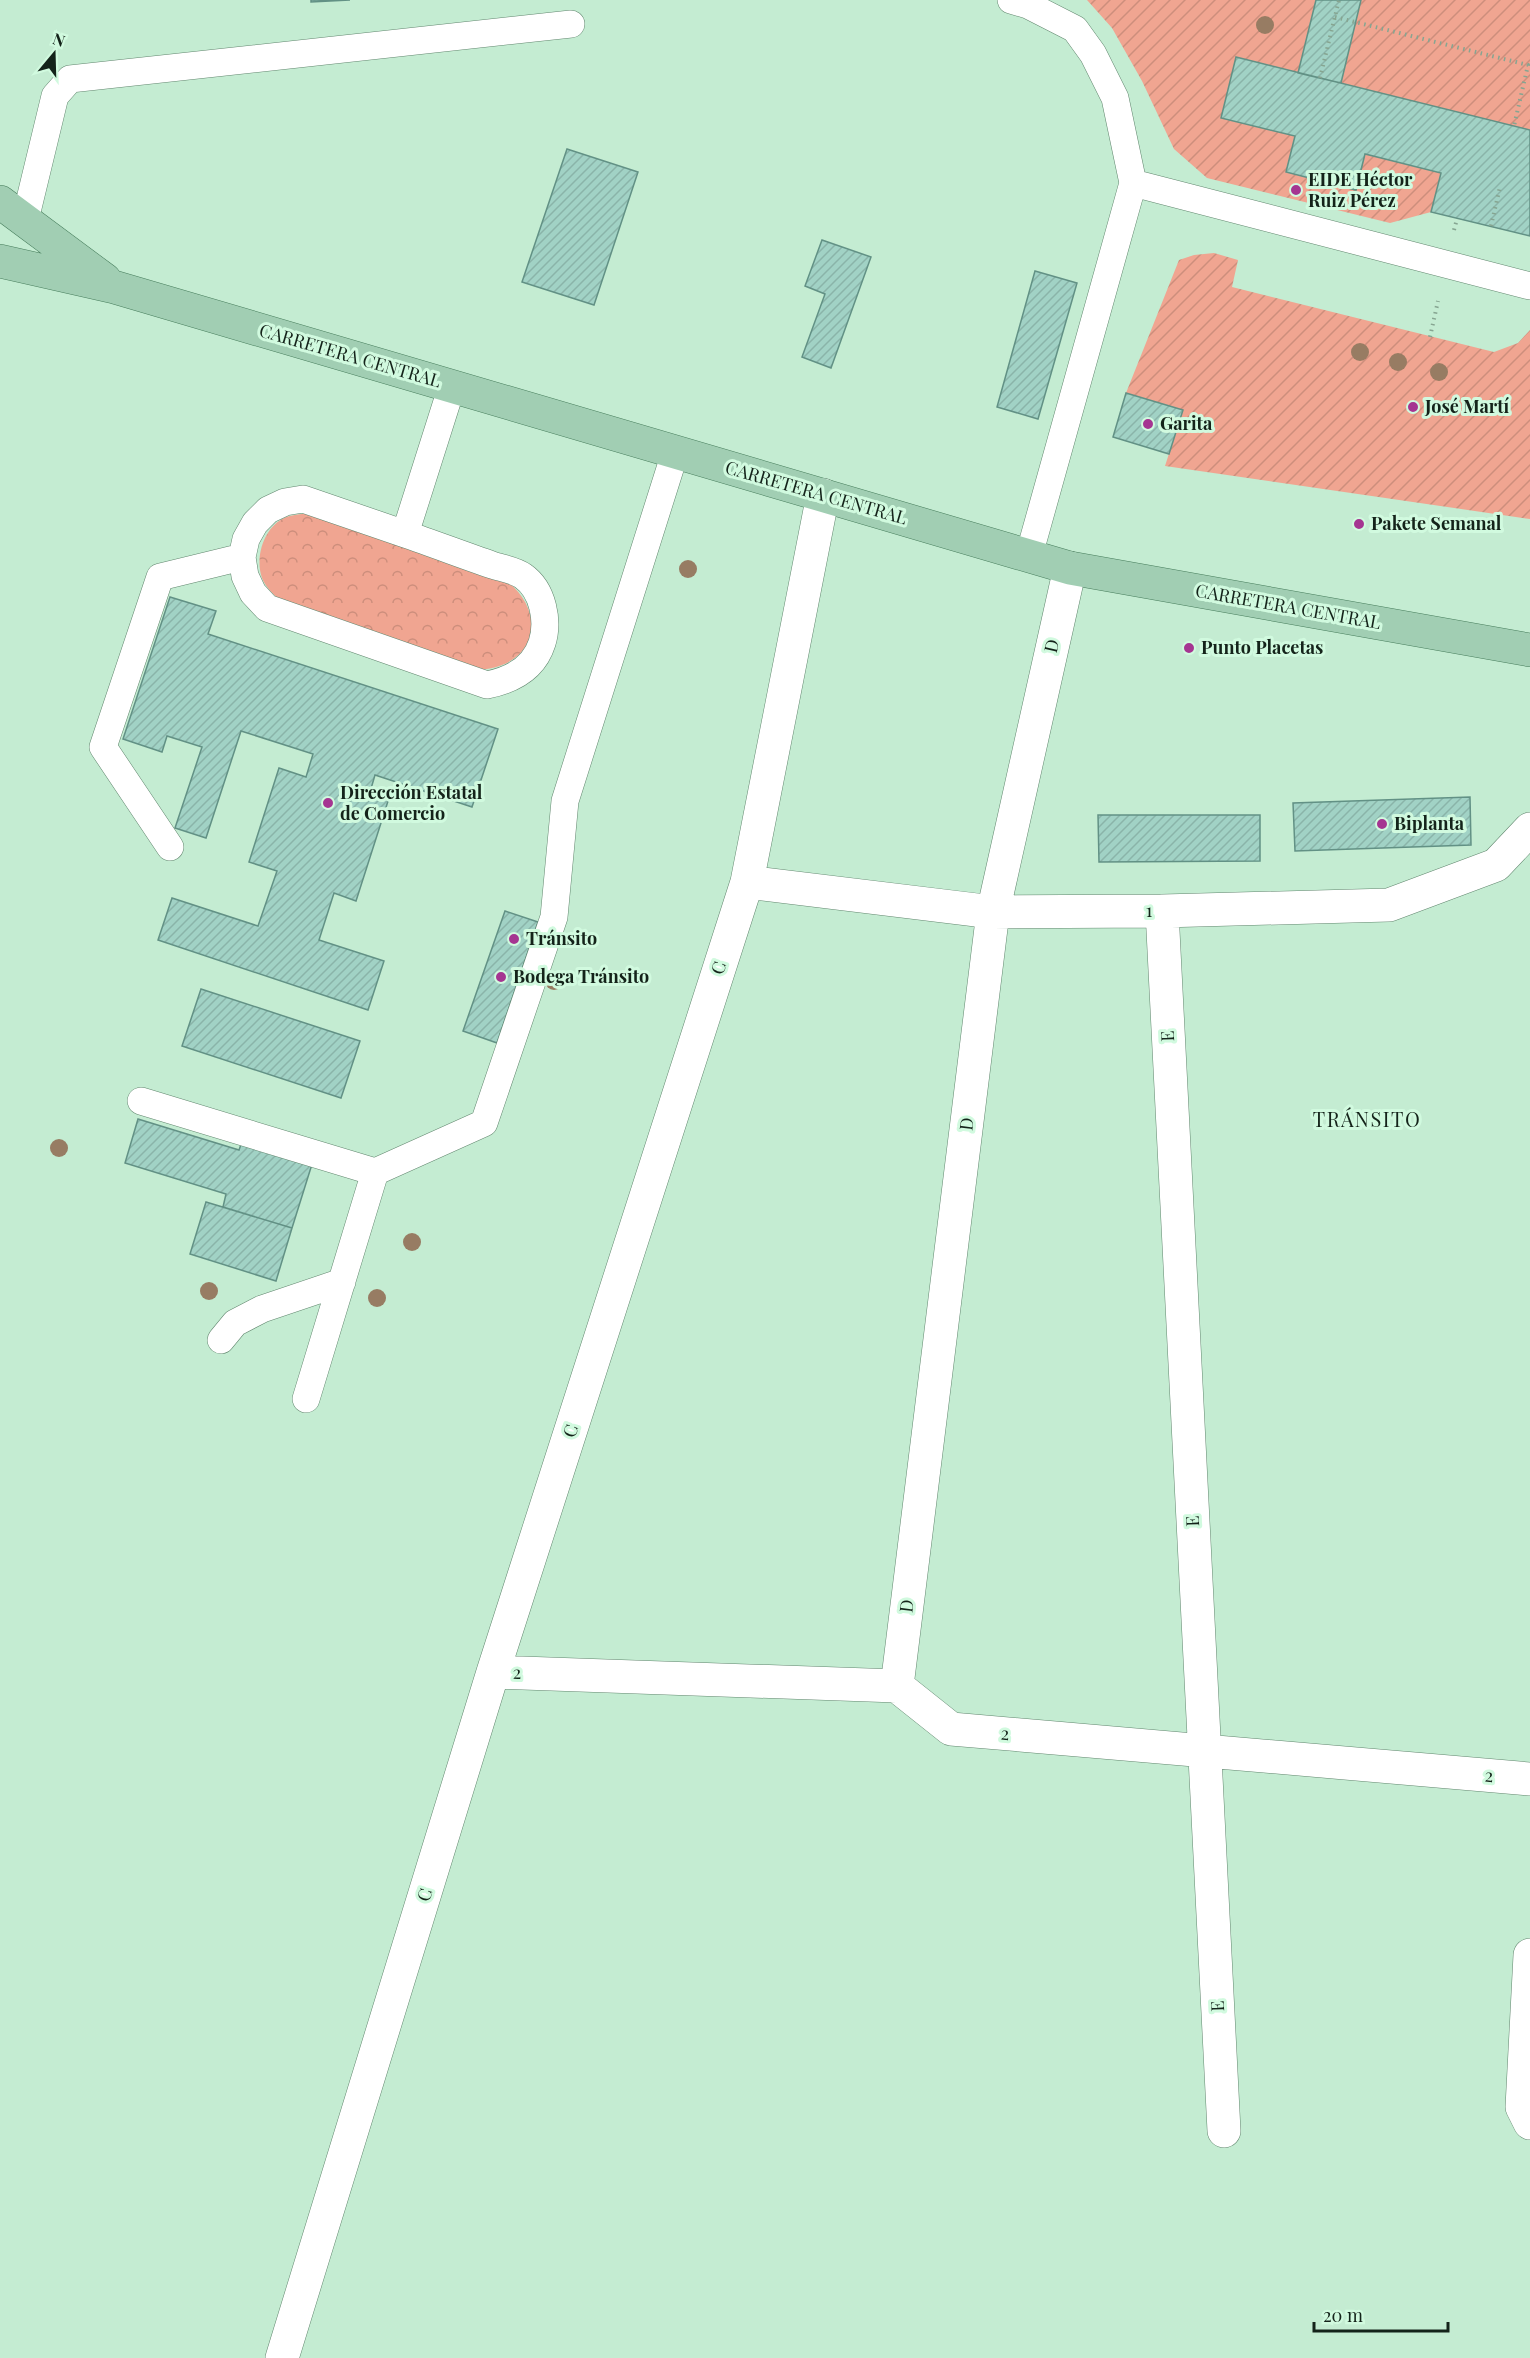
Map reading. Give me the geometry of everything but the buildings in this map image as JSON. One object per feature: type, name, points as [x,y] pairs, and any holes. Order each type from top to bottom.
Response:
[{"type":"main road","name":"CARRETERA CENTRAL","points":[[12,211],[114,287]]},
{"type":"main road","name":"CARRETERA CENTRAL","points":[[0,261],[114,287],[1070,568],[1530,650]]},
{"type":"street","name":"C","points":[[282,2358],[494,1672],[747,882],[823,495]]},
{"type":"street","name":"D","points":[[897,1686],[993,912],[1070,568]]},
{"type":"street","name":"1","points":[[747,882],[993,912],[1162,911],[1389,905],[1496,865],[1530,829]]},
{"type":"street","name":"E","points":[[1162,911],[1224,2131]]},
{"type":"street","name":"2","points":[[494,1672],[897,1686],[951,1729],[1530,1779]]},
{"type":"street","points":[[1526,2115],[1530,1955]]},
{"type":"lane","points":[[1011,0],[1028,4],[1075,28],[1093,54],[1115,98],[1133,183],[1029,555]]},
{"type":"lane","points":[[12,211],[55,96],[70,79],[571,24]]},
{"type":"lane","points":[[1133,183],[1530,286]]},
{"type":"lane","points":[[405,534],[452,386]]},
{"type":"lane","points":[[141,1101],[375,1172],[484,1123],[554,917],[565,801],[675,453]]},
{"type":"lane","points":[[303,499],[405,534],[523,576],[537,592],[544,611],[545,633],[539,652],[525,669],[508,681],[487,685],[267,608],[253,593],[245,576],[242,557],[246,539],[255,523],[268,510],[285,502],[303,499]]},
{"type":"lane","points":[[170,847],[103,747],[160,577],[242,557]]},
{"type":"lane","points":[[306,1399],[375,1172]]},
{"type":"lane","points":[[221,1340],[235,1323],[262,1309],[342,1282]]},
{"type":"path","points":[[1320,78],[1339,0]]},
{"type":"path","points":[[1335,17],[1529,65],[1514,126]]},
{"type":"path","points":[[1491,226],[1500,187]]},
{"type":"green space","points":[[1087,0],[1316,0],[1298,73],[1236,57],[1221,118],[1295,136],[1287,172],[1355,190],[1365,154],[1441,173],[1431,212],[1390,223],[1207,178],[1174,149],[1142,81],[1112,28]]},
{"type":"green space","points":[[1361,0],[1530,0],[1530,130],[1341,84]]},
{"type":"green space","points":[[1214,253],[1238,260],[1232,287],[1494,352],[1518,343],[1530,330],[1530,519],[1165,466],[1183,410],[1126,393],[1179,260],[1194,255]]},
{"type":"green space","points":[[314,513],[506,580],[520,594],[528,609],[532,624],[523,651],[511,661],[495,667],[475,670],[283,603],[268,588],[262,578],[260,553],[262,545],[270,530],[282,519]]},
{"type":"place","name":"EIDE Héctor Ruiz Pérez","points":[[1296,190]]},
{"type":"place","name":"José Martí","points":[[1413,407]]},
{"type":"place","name":"Garita","points":[[1148,424]]},
{"type":"place","name":"Pakete Semanal","points":[[1359,524]]},
{"type":"place","name":"Punto Placetas","points":[[1189,648]]},
{"type":"place","name":"Dirección Estatal de Comercio","points":[[328,803]]},
{"type":"place","name":"Biplanta","points":[[1382,824]]},
{"type":"place","name":"Tránsito","points":[[514,939]]},
{"type":"place","name":"Bodega Tránsito","points":[[501,977]]},
{"type":"district","name":"TRÁNSITO","points":[[1367,1120]]}]
